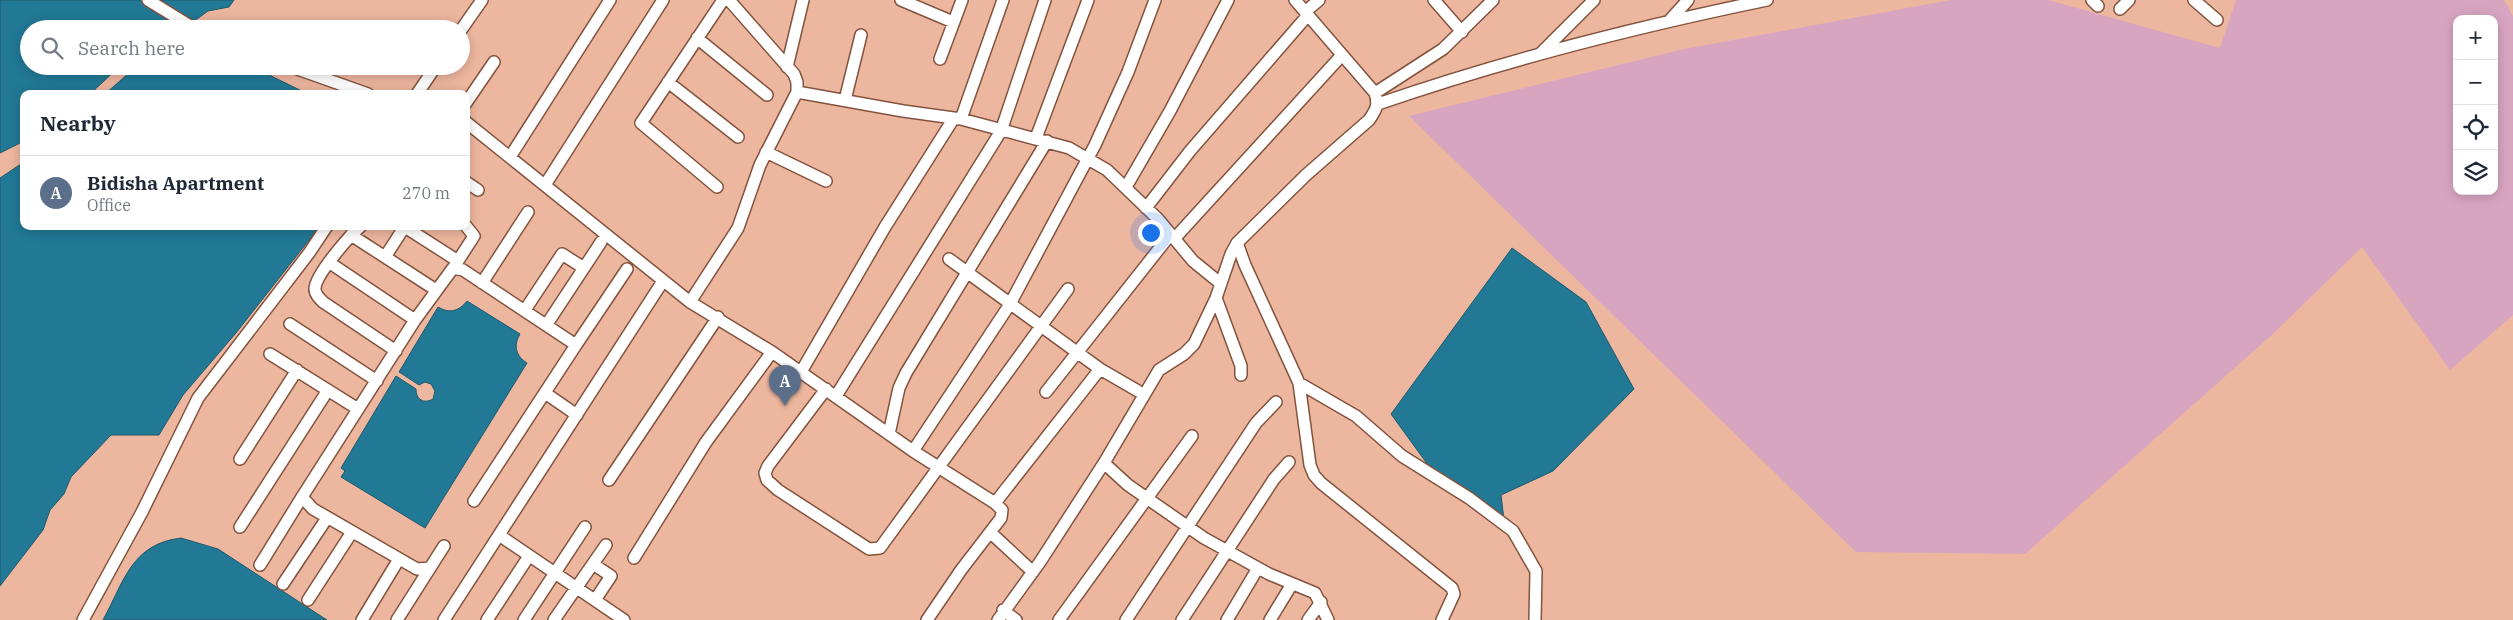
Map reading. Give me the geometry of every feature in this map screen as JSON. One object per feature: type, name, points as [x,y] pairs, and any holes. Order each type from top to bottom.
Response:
[{"type":"street","points":[[148,0],[180,20]]},
{"type":"street","points":[[468,20],[482,0]]},
{"type":"street","points":[[510,157],[610,0]]},
{"type":"street","points":[[545,185],[663,0]]},
{"type":"street","points":[[717,187],[641,123],[723,0]]},
{"type":"street","points":[[690,302],[738,228],[766,152],[797,92],[798,82],[787,67],[729,0]]},
{"type":"street","points":[[787,67],[803,0]]},
{"type":"street","points":[[901,0],[953,22]]},
{"type":"street","points":[[940,59],[962,0]]},
{"type":"street","points":[[801,372],[885,227],[958,118],[1003,0]]},
{"type":"street","points":[[836,396],[886,312],[1001,131],[1045,0]]},
{"type":"street","points":[[889,434],[899,388],[906,373],[968,272],[1042,140],[1088,0]]},
{"type":"street","points":[[913,451],[1010,304],[1114,105],[1155,0]]},
{"type":"street","points":[[1126,187],[1170,111],[1228,0]]},
{"type":"street","points":[[1295,0],[1375,93],[1378,104]]},
{"type":"street","points":[[1146,208],[1190,151],[1319,0]]},
{"type":"street","points":[[1434,0],[1462,32]]},
{"type":"street","points":[[1375,93],[1423,63],[1462,32],[1492,0]]},
{"type":"street","points":[[1540,54],[1594,0]]},
{"type":"street","points":[[1670,20],[1688,0]]},
{"type":"street","points":[[1016,620],[1000,615],[1033,572],[1104,463],[1159,370],[1184,354],[1194,344],[1216,298],[1220,283],[1237,243],[1306,175],[1369,120],[1378,104],[1540,54],[1670,20],[1767,0]]},
{"type":"street","points":[[2120,9],[2129,0]]},
{"type":"street","points":[[2194,0],[2218,20]]},
{"type":"street","points":[[844,100],[860,35]]},
{"type":"street","points":[[697,38],[767,95]]},
{"type":"street","points":[[1046,392],[1172,237],[1342,55]]},
{"type":"street","points":[[470,97],[494,62]]},
{"type":"street","points":[[314,75],[357,90]]},
{"type":"street","points":[[420,90],[430,75]]},
{"type":"street","points":[[668,82],[738,137]]},
{"type":"street","points":[[797,92],[958,118],[1001,131],[1042,140],[1088,157],[1126,187],[1203,271],[1220,283]]},
{"type":"street","points":[[470,125],[690,302],[772,352],[913,451],[1002,510],[1002,518],[961,570],[927,620]]},
{"type":"street","points":[[766,152],[826,182]]},
{"type":"street","points":[[470,185],[478,190]]},
{"type":"street","points":[[482,283],[528,212]]},
{"type":"street","points":[[83,620],[142,512],[198,398],[309,253],[324,230]]},
{"type":"street","points":[[357,230],[318,280],[315,288],[317,295],[323,302],[396,351]]},
{"type":"street","points":[[385,257],[403,230]]},
{"type":"street","points":[[409,230],[455,265],[547,324],[576,345]]},
{"type":"street","points":[[260,566],[415,320],[474,236],[469,230]]},
{"type":"street","points":[[351,235],[436,290]]},
{"type":"street","points":[[547,324],[602,242]]},
{"type":"street","points":[[1237,243],[1245,265],[1299,383],[1310,465],[1314,475],[1328,489],[1452,588],[1454,594],[1442,620]]},
{"type":"street","points":[[525,310],[562,254],[584,268]]},
{"type":"street","points":[[949,259],[1041,328],[1100,369],[1138,391]]},
{"type":"street","points":[[330,263],[415,320]]},
{"type":"street","points":[[474,501],[627,269]]},
{"type":"street","points":[[444,620],[663,281]]},
{"type":"street","points":[[826,389],[768,466],[765,473],[767,480],[778,490],[869,549],[875,550],[880,548],[1068,289]]},
{"type":"street","points":[[1216,298],[1241,366],[1240,375]]},
{"type":"street","points":[[609,480],[718,318]]},
{"type":"street","points":[[290,324],[377,380]]},
{"type":"street","points":[[634,558],[706,442],[772,352]]},
{"type":"street","points":[[270,354],[358,409]]},
{"type":"street","points":[[995,504],[1100,369]]},
{"type":"street","points":[[240,459],[297,370]]},
{"type":"street","points":[[1299,383],[1356,416],[1408,460],[1469,498],[1513,530],[1536,571],[1535,620]]},
{"type":"street","points":[[240,527],[328,390]]},
{"type":"street","points":[[545,393],[576,415]]},
{"type":"street","points":[[1126,620],[1256,423],[1276,402]]},
{"type":"street","points":[[1059,620],[1149,500],[1192,436]]},
{"type":"street","points":[[1182,620],[1274,479],[1289,462]]},
{"type":"street","points":[[1104,463],[1149,500],[1226,551],[1292,584],[1308,588],[1315,593],[1328,620]]},
{"type":"street","points":[[302,497],[312,509],[417,569],[430,568]]},
{"type":"street","points":[[283,584],[327,518]]},
{"type":"street","points":[[524,620],[585,527]]},
{"type":"street","points":[[308,600],[352,532]]},
{"type":"street","points":[[991,533],[1033,572]]},
{"type":"street","points":[[499,535],[624,620]]},
{"type":"street","points":[[560,618],[576,587],[606,545]]},
{"type":"street","points":[[398,620],[444,546]]},
{"type":"street","points":[[487,620],[529,556]]},
{"type":"street","points":[[362,620],[399,559]]},
{"type":"street","points":[[592,564],[611,576],[595,600]]},
{"type":"street","points":[[1227,620],[1258,568]]},
{"type":"street","points":[[1270,620],[1292,584]]},
{"type":"street","points":[[1308,620],[1320,602]]},
{"type":"shaded area","points":[[1951,0],[2048,0],[2220,48],[2236,0],[2504,0],[2513,16],[2513,315],[2450,370],[2362,247],[2273,334],[2025,554],[1856,552],[1409,116],[1684,49]]},
{"type":"water","points":[[0,0],[234,0],[229,7],[208,11],[196,20],[20,20],[20,75],[110,75],[94,90],[20,90],[20,143],[0,153]]},
{"type":"water","points":[[127,75],[269,75],[300,90],[110,90]]},
{"type":"water","points":[[20,165],[20,230],[317,230],[236,333],[183,395],[159,435],[111,435],[71,477],[64,494],[50,510],[43,530],[0,586],[0,178]]},
{"type":"water","points":[[1512,248],[1586,302],[1634,389],[1553,471],[1501,495],[1504,520],[1498,521],[1428,465],[1391,414]]},
{"type":"water","points":[[467,301],[520,334],[516,347],[520,357],[527,363],[425,528],[341,477],[345,471],[341,468],[396,376],[416,389],[417,396],[421,400],[433,399],[435,391],[431,384],[425,382],[419,385],[399,372],[438,307],[450,311],[461,307]]},
{"type":"water","points":[[181,538],[218,549],[327,620],[103,620],[131,567],[140,557],[151,548],[164,542]]},
{"type":"place","name":"Bidisha Apartment","points":[[785,406]]}]
